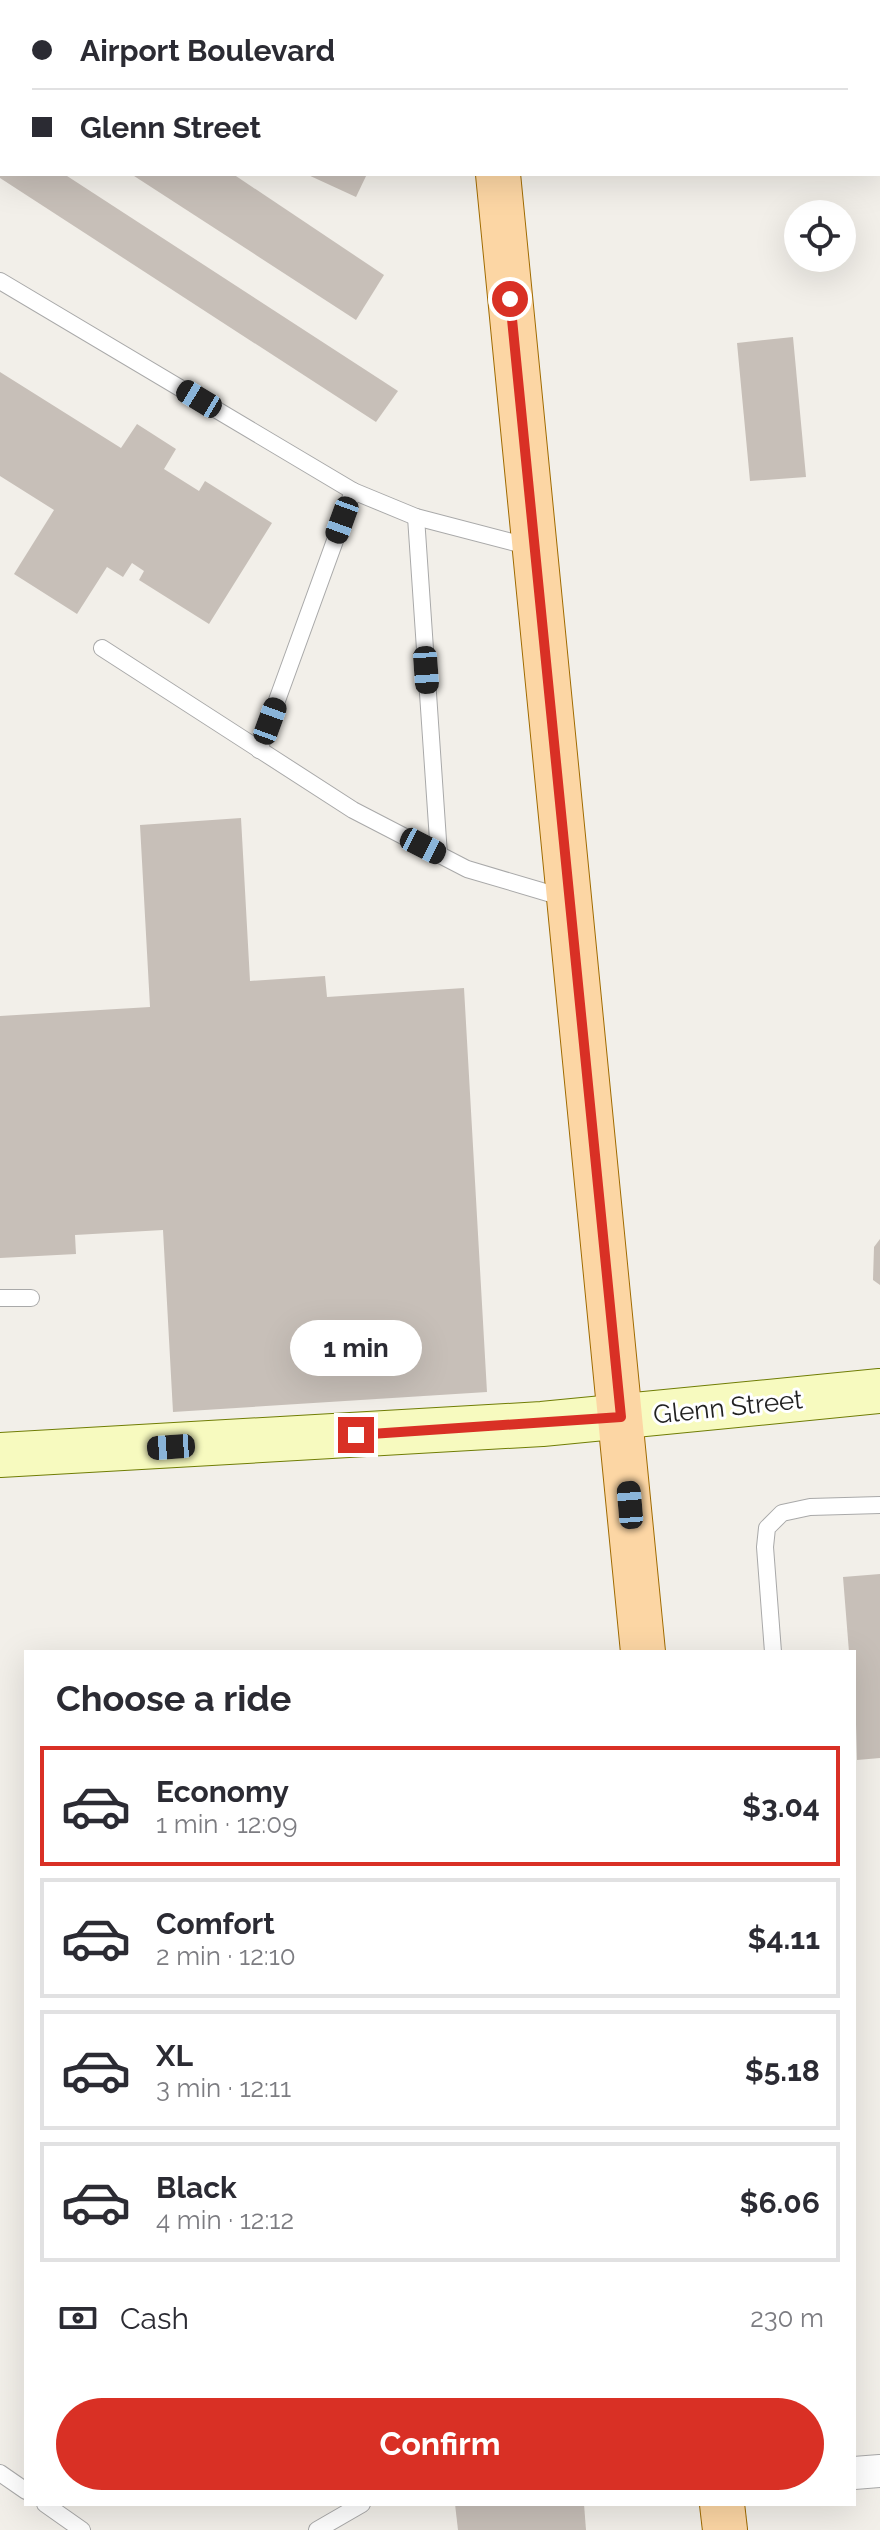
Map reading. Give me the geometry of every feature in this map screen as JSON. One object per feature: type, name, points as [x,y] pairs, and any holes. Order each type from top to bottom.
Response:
[{"type":"main road","points":[[498,176],[643,1650]]},
{"type":"main road","points":[[722,2506],[725,2530]]},
{"type":"street","name":"Glenn Street","points":[[0,1455],[140,1449],[621,1417],[880,1391]]},
{"type":"street","points":[[856,2473],[880,2471]]},
{"type":"lane","points":[[0,281],[353,491],[416,517],[535,548]]},
{"type":"lane","points":[[259,750],[353,491]]},
{"type":"lane","points":[[416,517],[439,855]]},
{"type":"lane","points":[[102,648],[353,810],[467,869],[570,900]]},
{"type":"lane","points":[[0,1298],[31,1298]]},
{"type":"lane","points":[[773,1650],[765,1547],[767,1528],[782,1513],[810,1507],[880,1505]]},
{"type":"lane","points":[[0,2473],[24,2490]]},
{"type":"lane","points":[[48,2506],[82,2530]]},
{"type":"lane","points":[[317,2530],[359,2506]]},
{"type":"building","points":[[67,176],[398,391],[376,422],[0,178]]},
{"type":"building","points":[[134,176],[236,176],[384,275],[356,320]]},
{"type":"building","points":[[310,176],[366,176],[356,197]]},
{"type":"building","points":[[793,337],[806,477],[750,481],[737,343]]},
{"type":"building","points":[[0,372],[121,448],[137,424],[176,449],[164,469],[199,491],[205,481],[272,523],[209,624],[139,580],[144,571],[132,563],[123,577],[107,567],[77,614],[14,574],[54,510],[0,476]]},
{"type":"building","points":[[241,818],[250,981],[325,976],[327,997],[464,988],[487,1392],[173,1412],[163,1230],[75,1235],[76,1254],[0,1258],[0,1016],[150,1007],[140,825]]},
{"type":"building","points":[[880,1239],[880,1285],[873,1280],[874,1247]]},
{"type":"building","points":[[880,1574],[880,1758],[857,1760],[856,1650],[849,1650],[843,1577]]},
{"type":"building","points":[[455,2506],[584,2506],[586,2530],[458,2530]]},
{"type":"route","points":[[356,1435],[621,1417],[510,299]]}]
